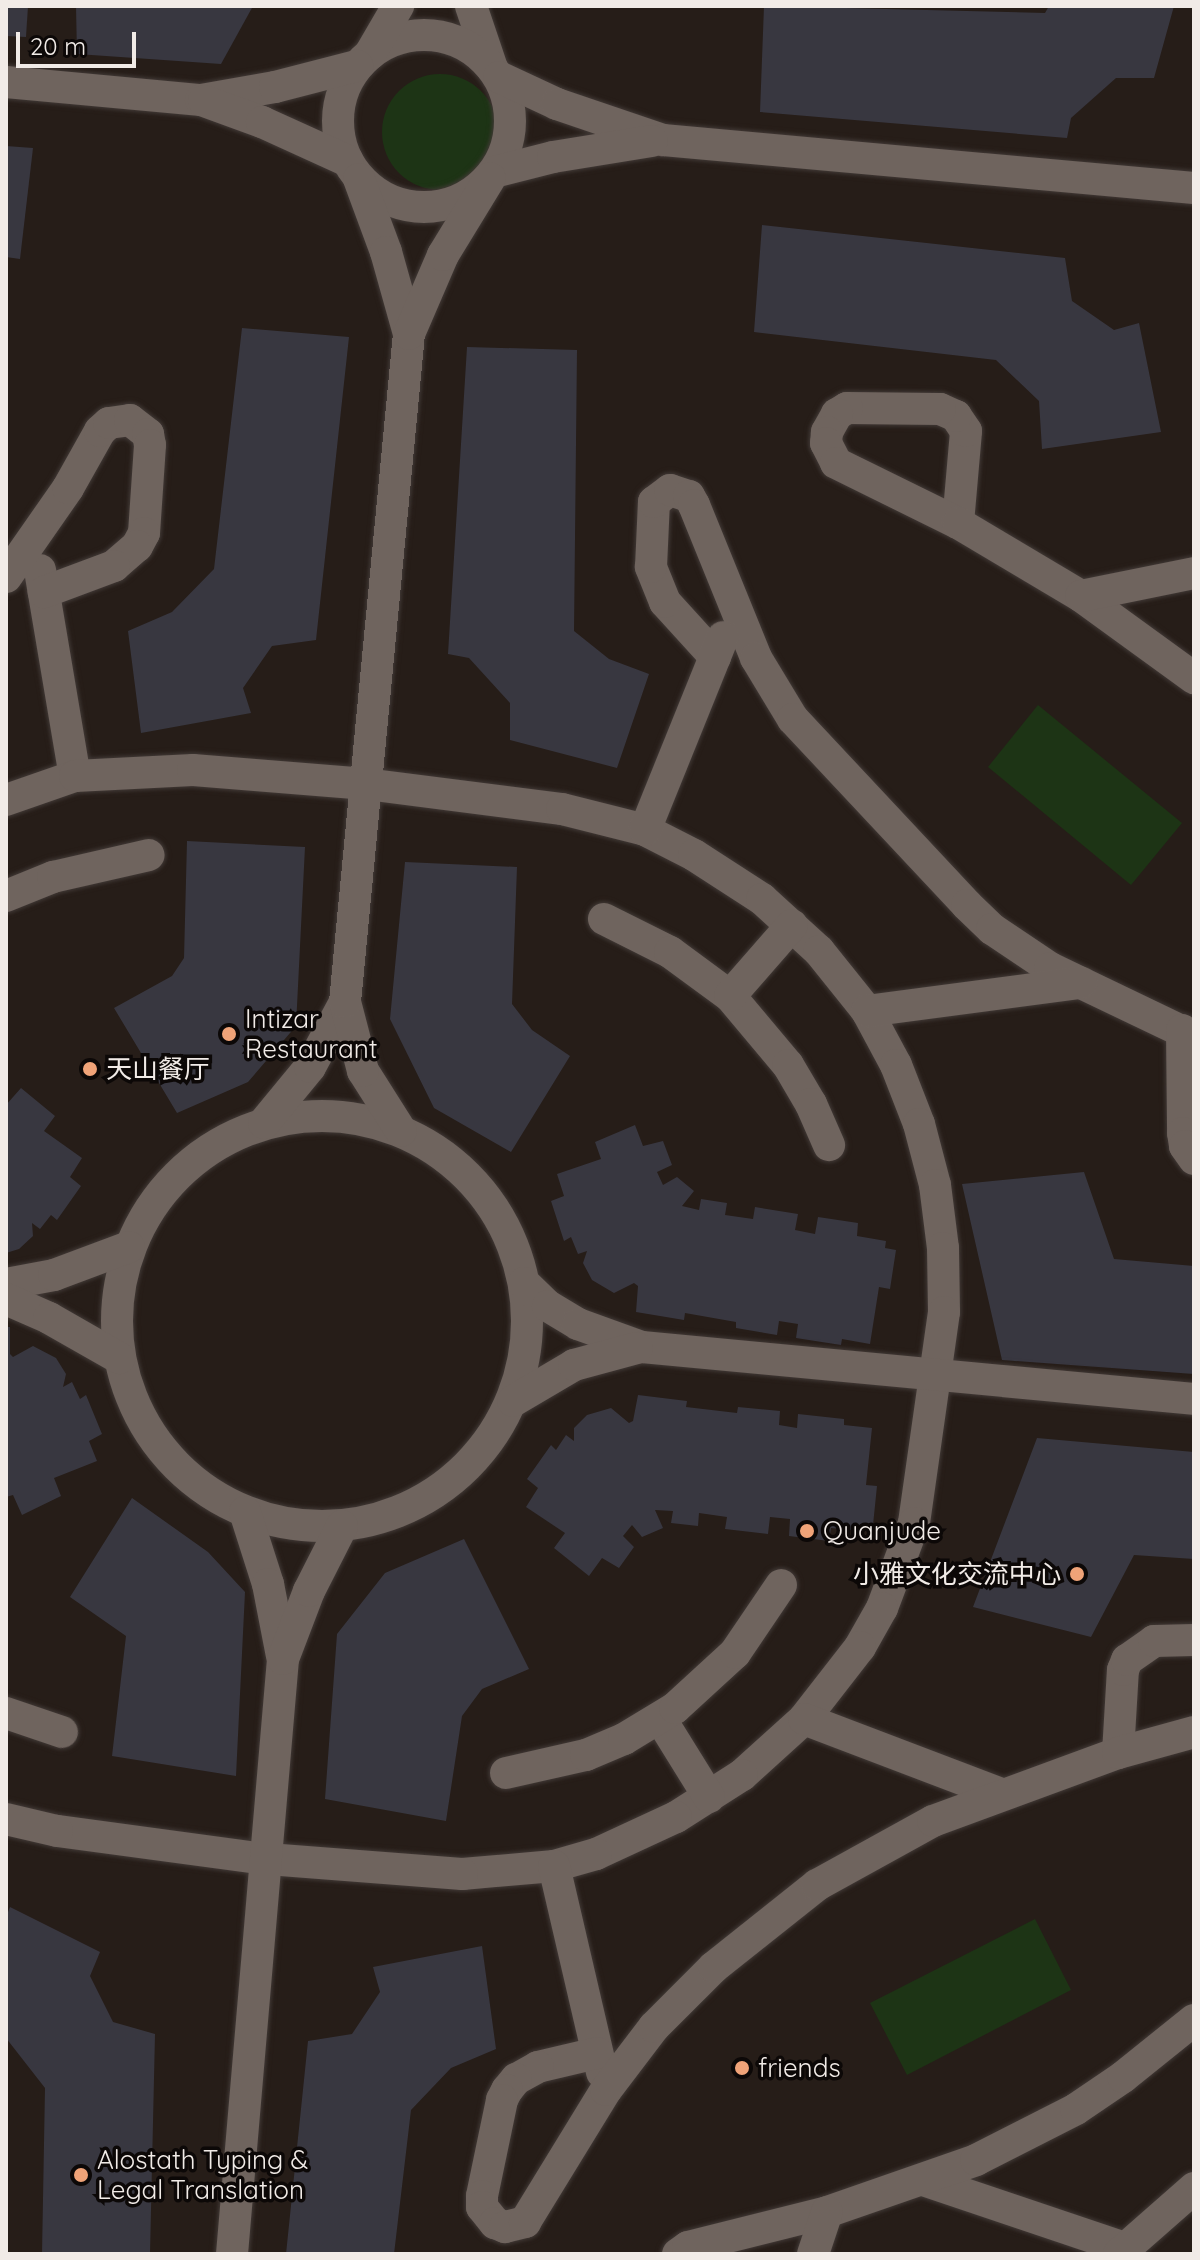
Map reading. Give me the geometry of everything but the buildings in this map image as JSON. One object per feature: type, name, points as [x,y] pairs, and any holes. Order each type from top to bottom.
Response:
[{"type":"street","points":[[398,6],[341,95],[338,112],[341,145],[386,252],[409,334]]},
{"type":"street","points":[[401,1131],[363,1071],[345,1002],[409,334],[443,255],[492,175],[510,136],[507,96],[495,73],[471,6]]},
{"type":"street","points":[[201,100],[275,87],[363,60],[396,39],[426,34],[469,48],[495,73],[557,104],[663,140]]},
{"type":"street","points":[[6,82],[201,100],[262,122],[354,170],[389,201],[425,208],[461,200],[492,175],[613,146],[663,140],[1194,188]]},
{"type":"street","points":[[958,523],[966,431],[956,416],[940,409],[847,408],[837,414],[827,432],[826,443],[836,463],[958,523],[1081,596],[1194,678]]},
{"type":"street","points":[[6,577],[35,539],[100,431],[120,419],[141,426],[150,445],[148,518],[137,546],[114,566],[44,592]]},
{"type":"street","points":[[715,657],[675,614],[657,588],[651,567],[652,512],[661,494],[670,490],[689,496],[734,609],[774,690],[822,754],[992,929],[1050,968],[1188,1033],[1183,1133],[1185,1146],[1194,1159]]},
{"type":"street","points":[[35,539],[75,776]]},
{"type":"street","points":[[1081,596],[1194,573]]},
{"type":"street","points":[[645,830],[734,609]]},
{"type":"street","points":[[6,800],[75,776],[193,770],[366,784],[562,809],[645,830],[729,876],[792,925],[844,979],[867,1011],[896,1065],[919,1124],[935,1185],[944,1274],[944,1312],[936,1375],[914,1523],[901,1566],[860,1647],[804,1719],[751,1767],[709,1797],[637,1837],[554,1866],[462,1874],[265,1859],[57,1831],[6,1819]]},
{"type":"street","points":[[6,896],[65,874],[149,855]]},
{"type":"street","points":[[604,919],[670,952],[730,996],[788,1065],[811,1104],[829,1145]]},
{"type":"street","points":[[730,996],[792,925]]},
{"type":"street","points":[[867,1011],[1081,983]]},
{"type":"street","points":[[264,1123],[310,1067],[345,1002]]},
{"type":"street","points":[[310,1116],[357,1118],[401,1131],[451,1161],[490,1203],[511,1241],[524,1283],[527,1343],[513,1401],[490,1442],[459,1476],[424,1501],[384,1518],[342,1526],[276,1522],[245,1512],[202,1488],[165,1455],[136,1409],[119,1358],[119,1283],[129,1247],[148,1209],[174,1177],[221,1141],[264,1123],[310,1116]]},
{"type":"street","points":[[6,1284],[54,1275],[129,1247]]},
{"type":"street","points":[[524,1283],[548,1306],[578,1324],[642,1347],[1194,1399]]},
{"type":"street","points":[[6,1299],[61,1324],[119,1358]]},
{"type":"street","points":[[513,1401],[574,1365],[642,1347]]},
{"type":"street","points":[[245,1512],[268,1584],[283,1659]]},
{"type":"street","points":[[232,2254],[283,1659],[309,1591],[342,1526]]},
{"type":"street","points":[[506,1773],[586,1755],[660,1718],[706,1683],[735,1653],[781,1585]]},
{"type":"street","points":[[1118,1753],[1123,1670],[1127,1660],[1154,1641],[1194,1640]]},
{"type":"street","points":[[6,1713],[62,1732]]},
{"type":"street","points":[[660,1718],[709,1797]]},
{"type":"street","points":[[804,1719],[1001,1794]]},
{"type":"street","points":[[597,2053],[538,2067],[516,2079],[507,2090],[502,2100],[482,2196],[487,2216],[505,2227],[525,2222],[606,2090],[654,2027],[714,1967],[764,1924],[817,1885],[874,1850],[933,1821],[1118,1753],[1194,1732]]},
{"type":"street","points":[[554,1866],[606,2090]]},
{"type":"street","points":[[678,2254],[688,2247],[827,2212],[976,2160],[1076,2109],[1123,2077],[1194,2020]]},
{"type":"street","points":[[923,2180],[1122,2251],[1194,2188]]},
{"type":"street","points":[[813,2254],[827,2212]]},
{"type":"green space","points":[[440,74],[462,79],[481,91],[493,110],[498,132],[493,154],[481,173],[462,185],[440,190],[418,185],[399,173],[387,154],[382,132],[387,110],[399,91],[418,79]]},
{"type":"green space","points":[[1038,705],[1182,823],[1131,885],[988,767]]},
{"type":"green space","points":[[1035,1919],[1071,1990],[907,2075],[870,2003]]},
{"type":"place","name":"Intizar Restaurant","points":[[229,1034]]},
{"type":"place","name":"天山餐厅","points":[[90,1069]]},
{"type":"place","name":"Quanjude","points":[[807,1531]]},
{"type":"place","name":"小雅文化交流中心","points":[[1077,1574]]},
{"type":"place","name":"friends","points":[[742,2068]]},
{"type":"place","name":"Alostath Typing & Legal Translation","points":[[81,2175]]}]
